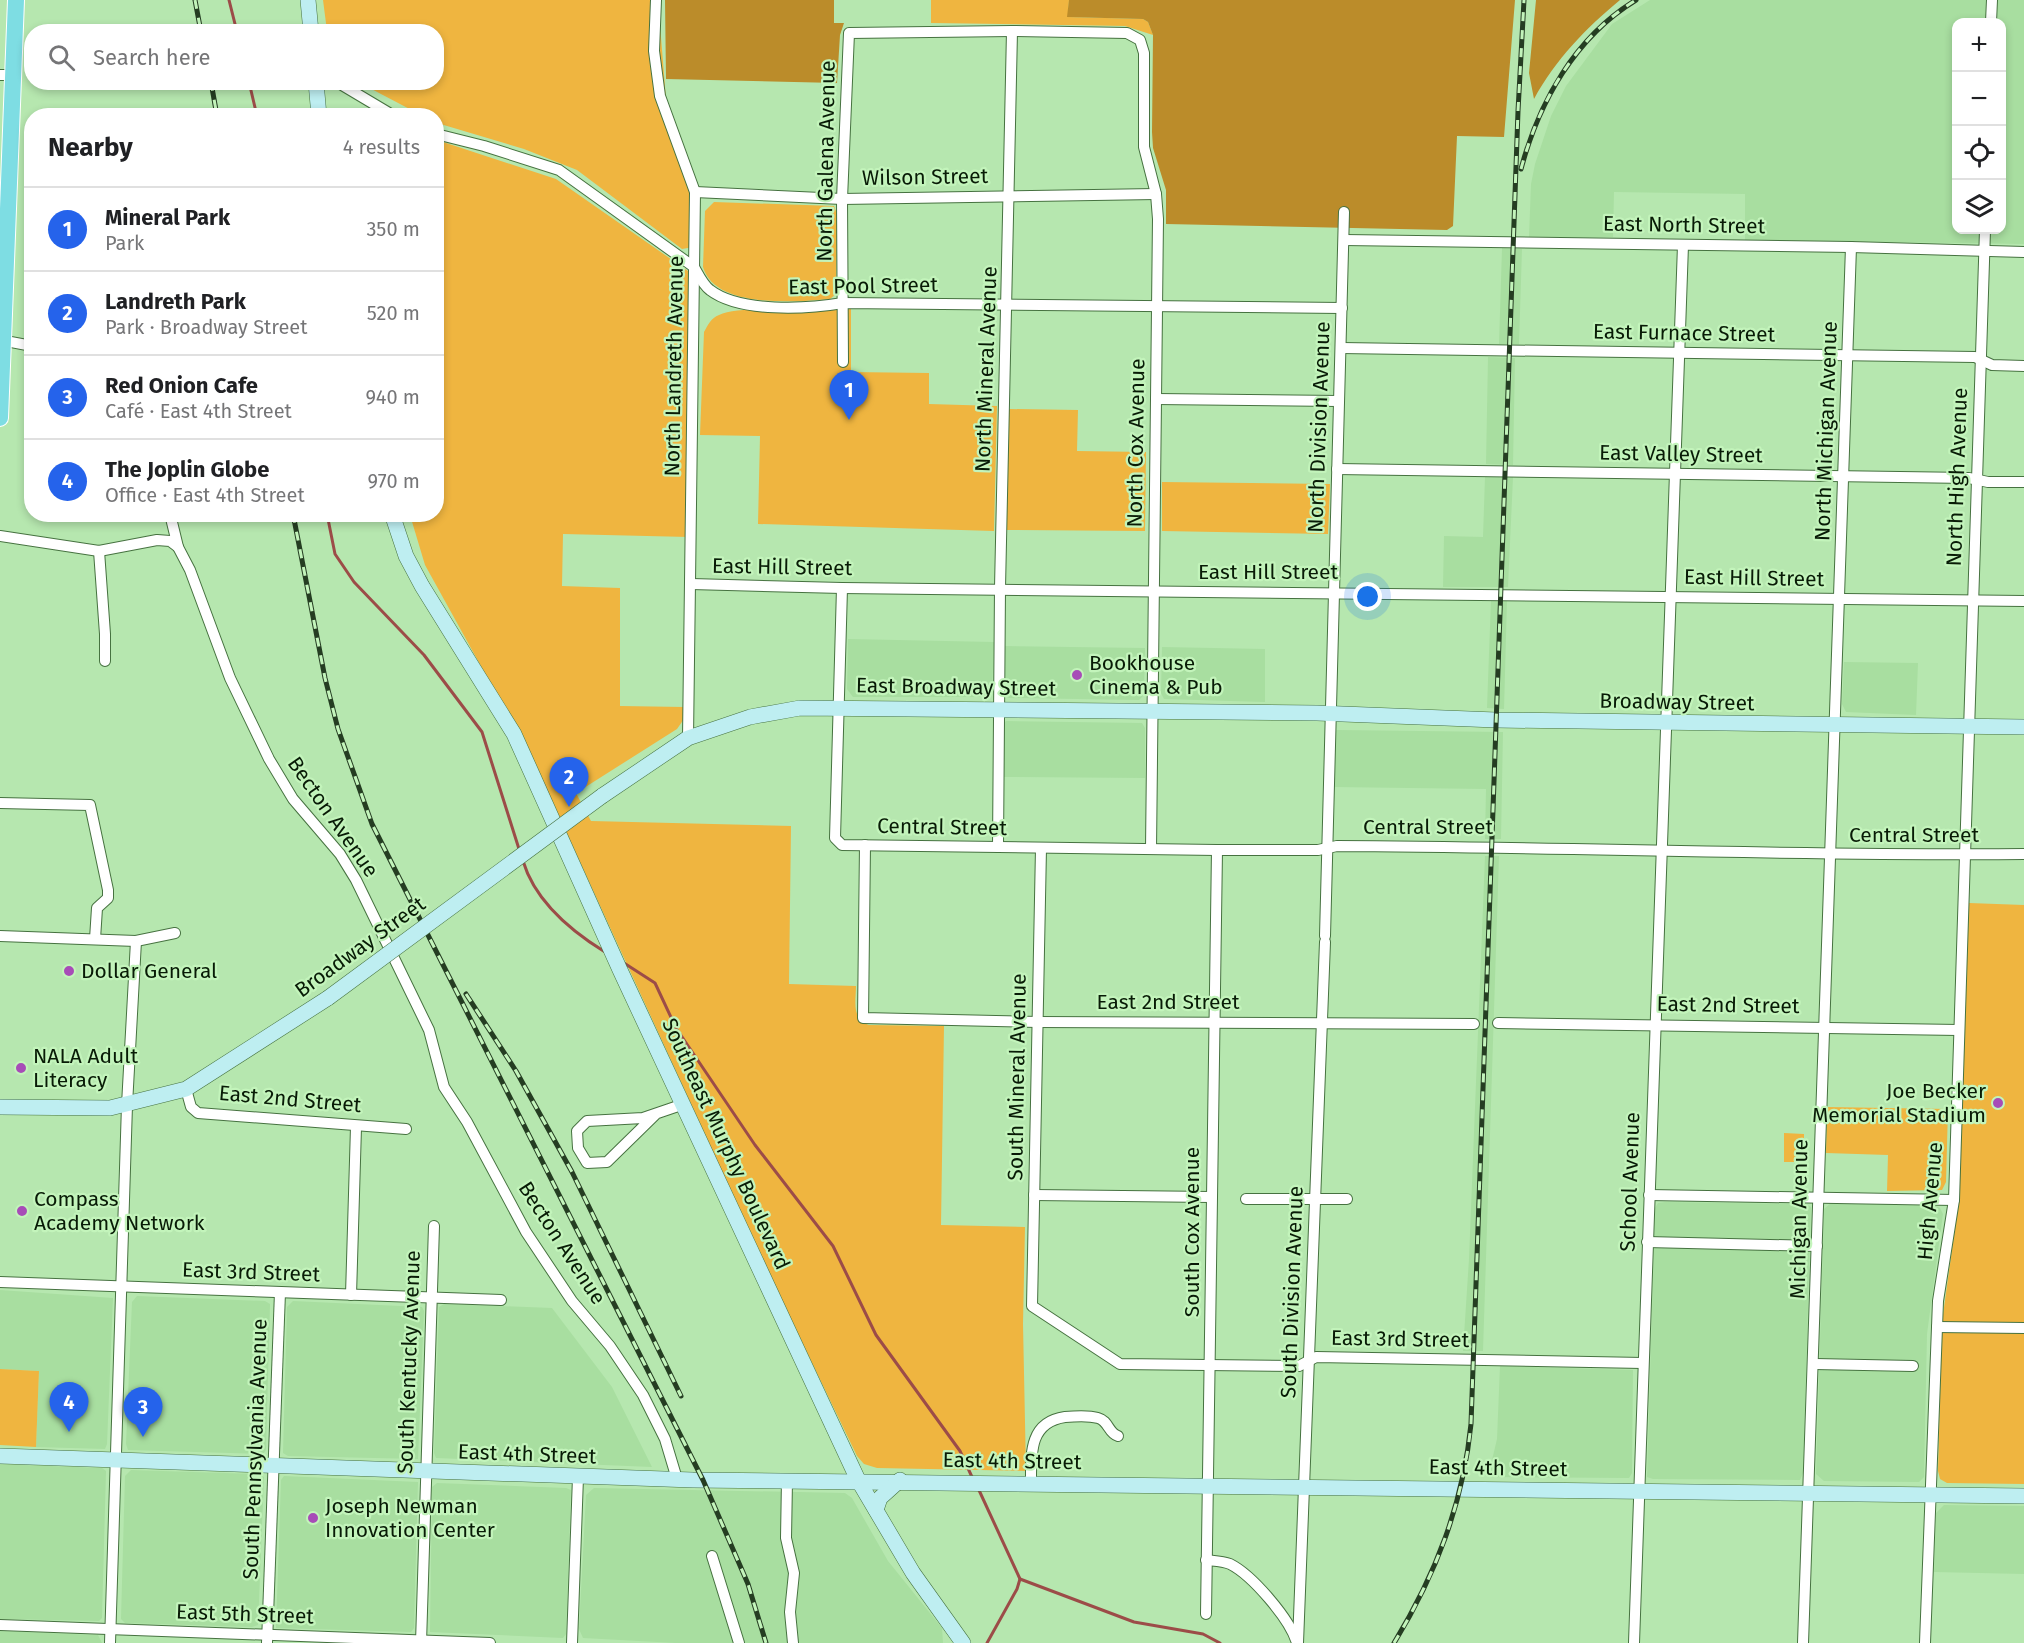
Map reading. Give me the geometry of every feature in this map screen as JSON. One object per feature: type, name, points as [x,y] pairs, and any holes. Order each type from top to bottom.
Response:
[{"type":"main road","points":[[0,418],[6,75],[15,0]]},
{"type":"street","points":[[308,0],[310,24]]},
{"type":"street","name":"North Landreth Avenue","points":[[656,0],[654,51],[660,96],[695,192],[688,738]]},
{"type":"street","points":[[1991,18],[1992,0]]},
{"type":"street","name":"North Galena Avenue","points":[[843,363],[842,198],[849,33],[1012,31]]},
{"type":"street","name":"North Cox Avenue","points":[[1012,31],[1127,33],[1140,40],[1144,53],[1144,147],[1156,194],[1157,306],[1151,849]]},
{"type":"street","name":"North Mineral Avenue","points":[[998,709],[1012,31]]},
{"type":"street","points":[[317,90],[318,108]]},
{"type":"street","points":[[351,90],[381,108]]},
{"type":"street","name":"East Pool Street","points":[[444,136],[559,170],[694,267],[707,289],[734,302],[815,308],[843,303],[1342,308]]},
{"type":"street","name":"Wilson Street","points":[[695,192],[842,198],[1010,194],[1156,194]]},
{"type":"street","name":"North Division Avenue","points":[[1330,714],[1344,212]]},
{"type":"street","name":"North High Avenue","points":[[1968,727],[1985,234]]},
{"type":"street","name":"East North Street","points":[[1344,240],[1851,247],[2024,252]]},
{"type":"street","name":"School Avenue","points":[[1634,1643],[1683,245]]},
{"type":"street","name":"North Michigan Avenue","points":[[1836,724],[1851,247]]},
{"type":"street","points":[[1,340],[24,344]]},
{"type":"street","name":"East Furnace Street","points":[[1341,348],[1975,357],[1992,365],[2024,366]]},
{"type":"street","points":[[1155,399],[1339,401]]},
{"type":"street","name":"East Valley Street","points":[[1337,469],[1844,476],[2024,482]]},
{"type":"street","name":"Becton Avenue","points":[[173,522],[178,548],[190,570],[230,678],[269,759],[293,799],[340,854],[356,880],[429,1030],[444,1087],[467,1122],[526,1232],[573,1301],[610,1346],[643,1395],[665,1439],[677,1479]]},
{"type":"street","name":"Southeast Murphy Boulevard","points":[[395,522],[406,556],[422,586],[495,700],[542,794],[620,970],[858,1480],[913,1573],[963,1643]]},
{"type":"street","points":[[0,536],[99,551],[157,540],[170,541],[178,548]]},
{"type":"street","points":[[99,551],[105,661]]},
{"type":"street","name":"East Hill Street","points":[[691,584],[842,588],[2024,601]]},
{"type":"street","points":[[838,707],[842,588]]},
{"type":"street","name":"Central Street","points":[[838,707],[835,838],[842,845],[1217,850],[1480,847],[1832,854],[2024,854]]},
{"type":"street","name":"East Broadway Street","points":[[602,796],[688,738],[767,713],[800,708],[1330,714]]},
{"type":"street","points":[[998,709],[998,847]]},
{"type":"street","name":"Broadway Street","points":[[1330,714],[1667,723],[2024,727]]},
{"type":"street","name":"South Division Avenue","points":[[1298,1643],[1325,939],[1330,714]]},
{"type":"street","name":"Michigan Avenue","points":[[1803,1643],[1815,1364],[1818,1197],[1836,724]]},
{"type":"street","name":"High Avenue","points":[[1925,1643],[1937,1327],[1954,1200],[1968,727]]},
{"type":"street","name":"Broadway Street","points":[[128,1105],[186,1089],[328,998],[602,796]]},
{"type":"street","points":[[0,802],[90,805],[108,890],[108,898],[97,908],[95,939]]},
{"type":"street","name":"East 2nd Street","points":[[865,845],[863,1018],[1038,1022],[1474,1024]]},
{"type":"street","name":"South Mineral Avenue","points":[[1032,1306],[1041,848]]},
{"type":"street","name":"South Cox Avenue","points":[[1206,1614],[1217,850]]},
{"type":"street","points":[[0,936],[136,940],[175,933]]},
{"type":"street","points":[[110,1643],[128,1105],[136,940]]},
{"type":"street","name":"East 2nd Street","points":[[1498,1023],[1959,1029]]},
{"type":"street","name":"East 2nd Street","points":[[186,1089],[191,1107],[198,1113],[245,1115],[356,1127],[406,1129]]},
{"type":"street","points":[[656,1115],[607,1162],[587,1163],[581,1155],[577,1131],[587,1120],[656,1115],[684,1104]]},
{"type":"street","points":[[0,1107],[110,1108],[128,1105]]},
{"type":"street","points":[[351,1295],[356,1127]]},
{"type":"street","points":[[1034,1195],[1211,1197]]},
{"type":"street","points":[[1649,1195],[1954,1200]]},
{"type":"street","points":[[1246,1199],[1347,1200]]},
{"type":"street","name":"South Kentucky Avenue","points":[[421,1642],[424,1471],[434,1226]]},
{"type":"street","points":[[1647,1242],[1817,1246]]},
{"type":"street","name":"East 3rd Street","points":[[0,1282],[501,1300]]},
{"type":"street","name":"South Pennsylvania Avenue","points":[[267,1639],[280,1292]]},
{"type":"street","name":"East 3rd Street","points":[[1032,1306],[1120,1364],[1299,1366],[1316,1357],[1643,1364]]},
{"type":"street","points":[[1937,1327],[2024,1328]]},
{"type":"street","points":[[1815,1364],[1913,1366]]},
{"type":"street","points":[[1031,1483],[1034,1438],[1047,1422],[1073,1417],[1095,1418],[1105,1421],[1112,1433],[1118,1436]]},
{"type":"street","name":"East 4th Street","points":[[0,1456],[677,1479],[900,1480],[2024,1496]]},
{"type":"street","points":[[572,1643],[578,1477]]},
{"type":"street","points":[[787,1480],[786,1538],[794,1573],[789,1612],[793,1643]]},
{"type":"street","points":[[876,1510],[880,1498],[900,1480]]},
{"type":"street","points":[[712,1556],[739,1643]]},
{"type":"street","points":[[1206,1560],[1230,1565],[1245,1575],[1282,1617],[1298,1643]]},
{"type":"street","name":"East 5th Street","points":[[0,1625],[111,1629],[267,1639],[490,1643]]},
{"type":"shaded area","points":[[323,0],[658,0],[666,99],[689,167],[694,247],[682,249],[577,170],[524,149],[444,125],[444,108],[408,108],[373,90],[444,90],[444,24],[326,24]]},
{"type":"shaded area","points":[[665,0],[834,0],[834,23],[844,23],[840,35],[837,83],[666,79]]},
{"type":"shaded area","points":[[931,0],[1069,0],[1068,17],[1143,19],[1148,22],[1153,35],[1125,26],[931,23]]},
{"type":"shaded area","points":[[1069,0],[1515,0],[1504,137],[1457,136],[1453,226],[1447,230],[1166,224],[1166,190],[1153,148],[1153,35],[1148,22],[1143,19],[1067,17]]},
{"type":"shaded area","points":[[1536,0],[1620,0],[1572,45],[1534,99],[1529,73]]},
{"type":"shaded area","points":[[1650,0],[2024,0],[2024,244],[1745,240],[1745,194],[1614,192],[1613,237],[1529,237],[1531,184],[1535,164],[1551,116],[1566,86],[1612,24]]},
{"type":"shaded area","points":[[444,142],[556,179],[688,271],[689,537],[563,534],[562,586],[620,588],[620,706],[685,707],[684,719],[677,729],[576,793],[591,821],[791,826],[789,984],[856,986],[857,1014],[863,1022],[869,1025],[944,1026],[941,1225],[1025,1227],[1023,1324],[1026,1471],[877,1468],[864,1464],[857,1456],[770,1276],[535,764],[425,565],[412,522],[444,522]]},
{"type":"shaded area","points":[[714,202],[834,206],[837,214],[836,294],[830,299],[758,300],[723,290],[711,281],[703,267],[705,211]]},
{"type":"shaded area","points":[[1502,248],[1522,249],[1519,344],[1499,344]]},
{"type":"shaded area","points":[[851,309],[851,372],[929,373],[929,404],[997,406],[994,531],[758,524],[760,436],[700,435],[704,332],[714,318],[730,312],[745,310]]},
{"type":"shaded area","points":[[1488,357],[1515,358],[1513,465],[1486,464]]},
{"type":"shaded area","points":[[1009,409],[1078,410],[1077,451],[1146,452],[1145,531],[1005,530]]},
{"type":"shaded area","points":[[1485,477],[1513,477],[1508,587],[1443,587],[1444,536],[1483,537]]},
{"type":"shaded area","points":[[1162,482],[1330,484],[1328,534],[1162,531]]},
{"type":"shaded area","points":[[1491,600],[1507,601],[1504,709],[1487,708]]},
{"type":"shaded area","points":[[848,639],[994,642],[992,692],[986,697],[853,697],[847,689]]},
{"type":"shaded area","points":[[1004,646],[1145,648],[1144,695],[1139,700],[1009,698],[1004,695]]},
{"type":"shaded area","points":[[1162,647],[1265,649],[1265,702],[1164,699],[1161,693]]},
{"type":"shaded area","points":[[1844,662],[1918,663],[1916,715],[1846,712],[1842,704]]},
{"type":"shaded area","points":[[1006,721],[1142,723],[1145,728],[1145,778],[1003,777],[1003,724]]},
{"type":"shaded area","points":[[1334,731],[1503,732],[1501,839],[1485,839],[1486,789],[1333,787]]},
{"type":"shaded area","points":[[1485,856],[1499,856],[1483,1351],[1463,1351],[1469,1259]]},
{"type":"shaded area","points":[[1969,903],[2024,905],[2024,1484],[1947,1483],[1940,1479],[1938,1471],[1942,1322],[1959,1199]]},
{"type":"shaded area","points":[[1827,1107],[1948,1109],[1946,1182],[1942,1190],[1887,1191],[1888,1155],[1826,1153]]},
{"type":"shaded area","points":[[1784,1133],[1804,1134],[1804,1162],[1784,1162]]},
{"type":"shaded area","points":[[1658,1203],[1806,1204],[1811,1207],[1803,1473],[1800,1480],[1653,1479],[1647,1477],[1655,1208]]},
{"type":"shaded area","points":[[1831,1203],[1933,1205],[1940,1208],[1943,1214],[1927,1334],[1924,1477],[1919,1482],[1824,1481],[1816,1474],[1824,1209]]},
{"type":"shaded area","points":[[0,1290],[113,1298],[105,1449],[36,1447],[39,1371],[0,1369]]},
{"type":"shaded area","points":[[137,1296],[265,1301],[270,1304],[266,1450],[263,1454],[128,1450],[126,1444],[132,1302]]},
{"type":"shaded area","points":[[293,1301],[422,1307],[424,1311],[418,1459],[288,1456],[283,1453],[287,1307]]},
{"type":"shaded area","points":[[444,1304],[552,1308],[612,1387],[652,1467],[436,1458],[434,1453],[439,1307]]},
{"type":"shaded area","points":[[1500,1366],[1633,1370],[1632,1473],[1629,1478],[1488,1477],[1497,1439]]},
{"type":"shaded area","points":[[0,1369],[39,1371],[36,1447],[0,1445]]},
{"type":"shaded area","points":[[0,1464],[102,1468],[106,1471],[102,1618],[99,1621],[0,1619]]},
{"type":"shaded area","points":[[131,1470],[258,1474],[264,1477],[258,1625],[252,1627],[125,1623],[121,1619],[125,1476]]},
{"type":"shaded area","points":[[284,1476],[418,1482],[414,1628],[411,1632],[276,1628],[281,1480]]},
{"type":"shaded area","points":[[437,1483],[571,1490],[566,1634],[563,1638],[430,1632],[432,1487]]},
{"type":"shaded area","points":[[594,1488],[845,1493],[852,1498],[888,1561],[942,1628],[943,1643],[676,1643],[583,1638],[579,1629],[586,1495]]},
{"type":"shaded area","points":[[1944,1505],[2024,1506],[2024,1574],[1934,1572],[1936,1513]]},
{"type":"shaded area","points":[[0,1631],[98,1635],[102,1643],[0,1643]]},
{"type":"waterway","points":[[229,0],[235,24]]},
{"type":"waterway","points":[[251,90],[255,108]]},
{"type":"waterway","points":[[329,522],[335,554],[354,582],[424,655],[482,732],[519,849]]},
{"type":"waterway","points":[[523,861],[529,876],[545,902],[567,925],[605,952]]},
{"type":"waterway","points":[[624,963],[655,983],[676,1028],[755,1145],[833,1246],[876,1335],[960,1451],[972,1477]]},
{"type":"waterway","points":[[978,1488],[1020,1579],[1017,1589],[987,1643]]},
{"type":"waterway","points":[[1020,1579],[1134,1622],[1203,1634],[1220,1643]]},
{"type":"railway","points":[[195,0],[200,24]]},
{"type":"railway","points":[[1394,1643],[1423,1591],[1445,1538],[1462,1482],[1471,1424],[1518,111],[1524,0]]},
{"type":"railway","points":[[1521,169],[1538,120],[1562,73],[1595,33],[1614,15],[1636,0]]},
{"type":"railway","points":[[212,90],[216,108]]},
{"type":"railway","points":[[295,522],[325,678],[338,729],[372,824],[703,1480],[748,1584],[766,1643]]},
{"type":"railway","points":[[466,994],[516,1071],[572,1172],[681,1396]]},
{"type":"place","name":"Mineral Park","points":[[849,420]]},
{"type":"place","name":"Bookhouse Cinema & Pub","points":[[1077,675]]},
{"type":"place","name":"Landreth Park","points":[[569,807]]},
{"type":"place","name":"Dollar General","points":[[69,971]]},
{"type":"place","name":"NALA Adult Literacy","points":[[21,1068]]},
{"type":"place","name":"Joe Becker Memorial Stadium","points":[[1998,1103]]},
{"type":"place","name":"Compass Academy Network","points":[[22,1211]]},
{"type":"place","name":"The Joplin Globe","points":[[69,1432]]},
{"type":"place","name":"Red Onion Cafe","points":[[143,1437]]},
{"type":"place","name":"Joseph Newman Innovation Center","points":[[313,1518]]}]
